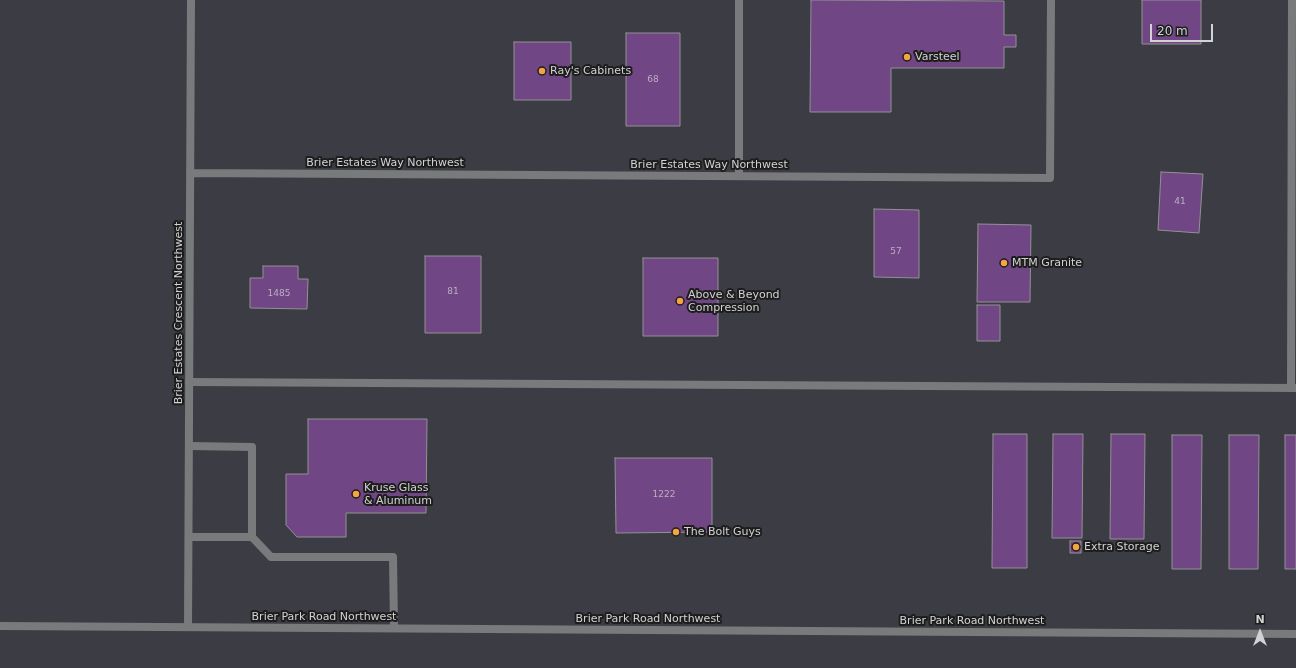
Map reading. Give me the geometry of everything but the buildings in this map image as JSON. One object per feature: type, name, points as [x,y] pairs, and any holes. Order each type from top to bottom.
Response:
[{"type":"street","name":"Brier Estates Crescent Northwest","points":[[188,627],[191,0]]},
{"type":"street","points":[[739,0],[739,176]]},
{"type":"street","name":"Brier Estates Way Northwest","points":[[190,173],[1050,178],[1051,0]]},
{"type":"street","points":[[189,382],[1294,388],[1292,0]]},
{"type":"street","points":[[189,446],[252,446],[252,538],[271,557],[393,557],[394,628]]},
{"type":"street","points":[[188,538],[252,538]]},
{"type":"street","name":"Brier Park Road Northwest","points":[[0,626],[1296,634]]},
{"type":"shaded area","points":[[0,0],[1296,0],[1296,668],[0,668]]},
{"type":"place","name":"Varsteel","points":[[907,57]]},
{"type":"place","name":"Ray's Cabinets","points":[[542,71]]},
{"type":"place","name":"MTM Granite","points":[[1004,263]]},
{"type":"place","name":"Above & Beyond Compression","points":[[680,301]]},
{"type":"place","name":"Kruse Glass & Aluminum","points":[[356,494]]},
{"type":"place","name":"The Bolt Guys","points":[[676,532]]},
{"type":"place","name":"Extra Storage","points":[[1076,547]]}]
